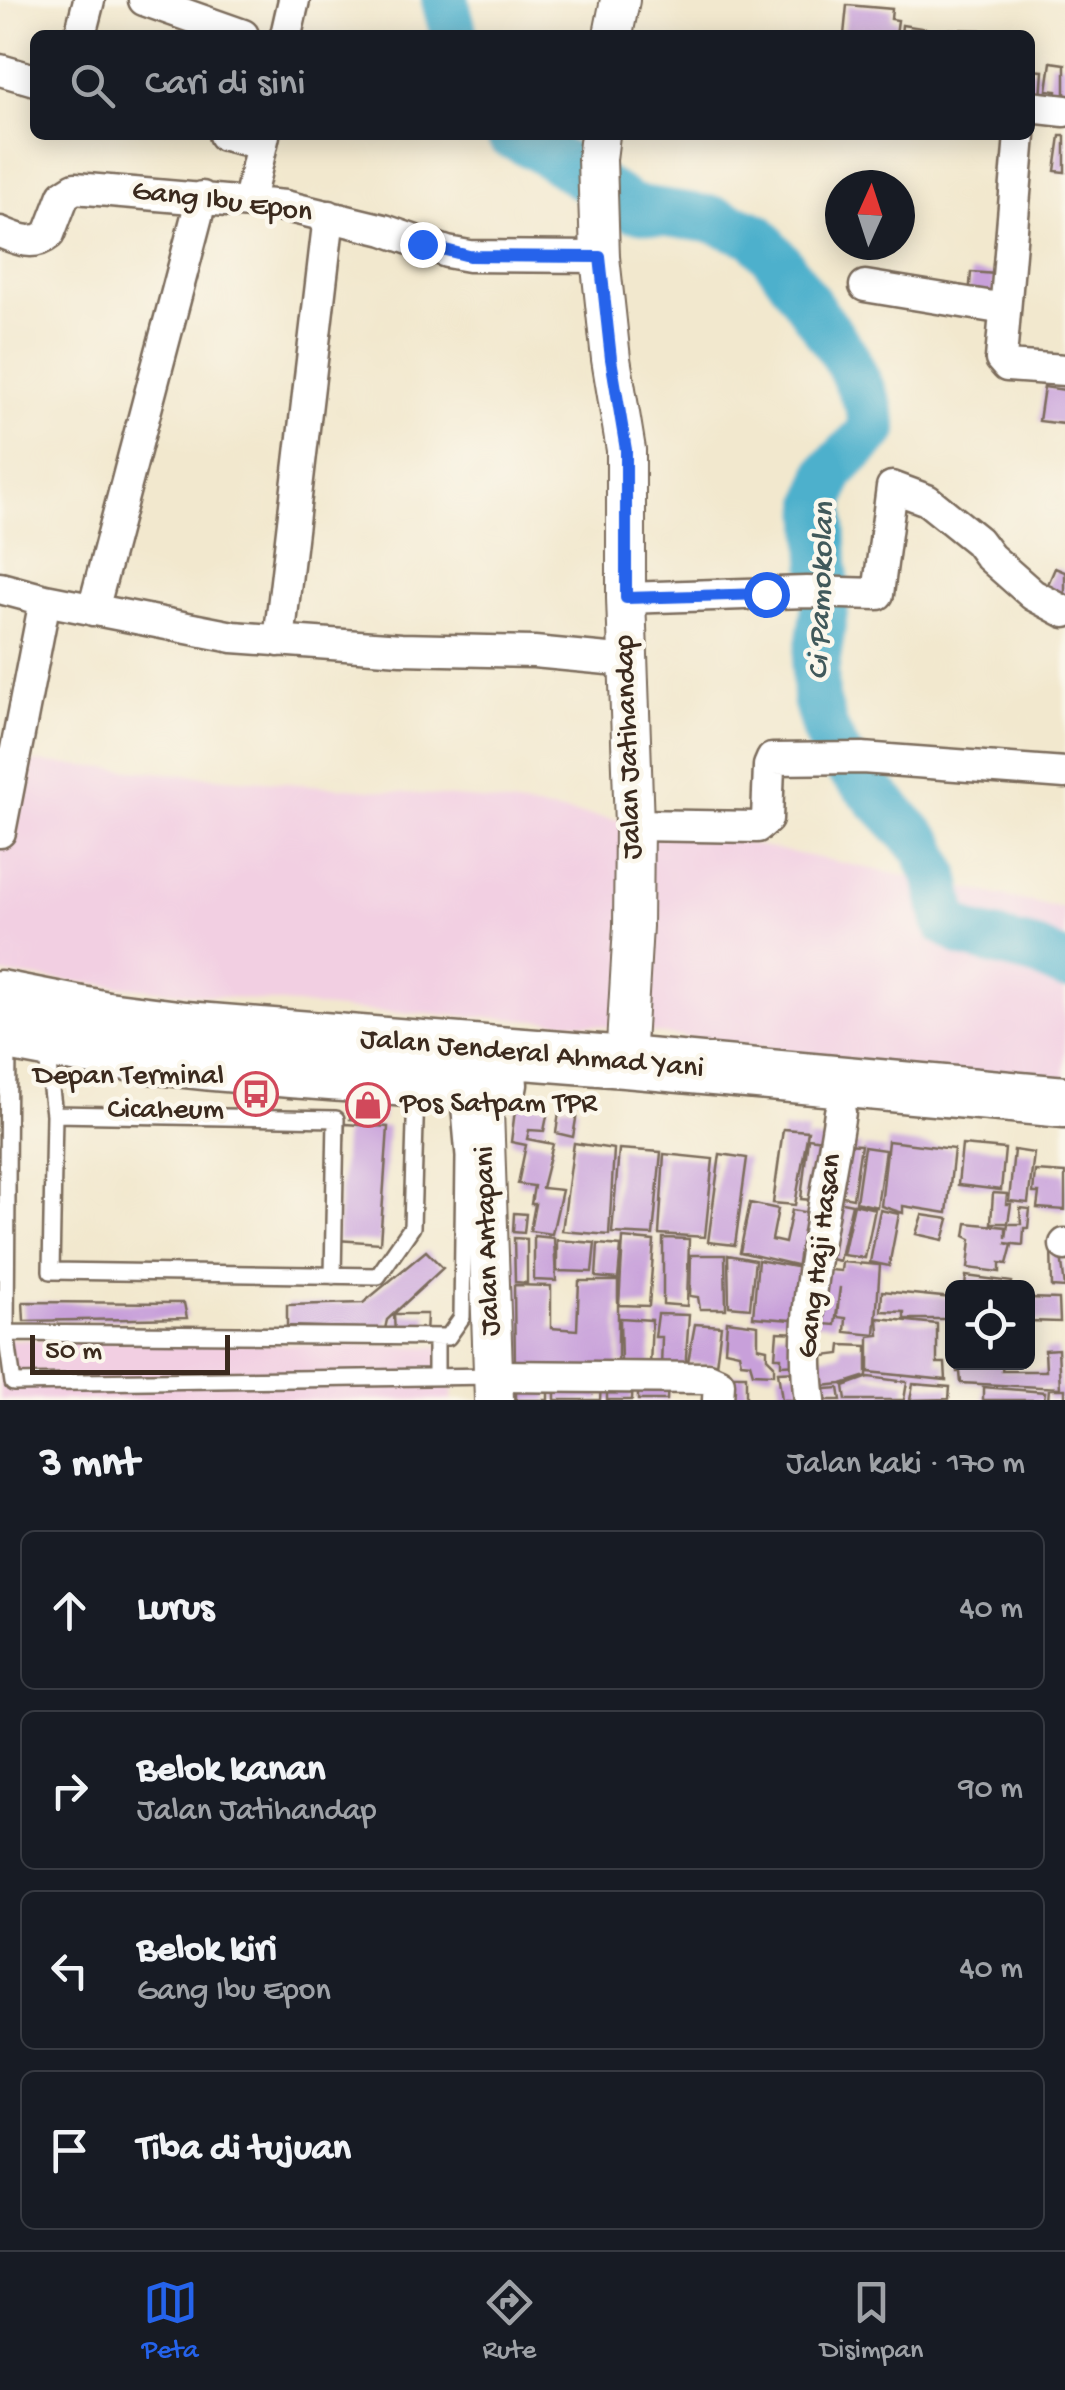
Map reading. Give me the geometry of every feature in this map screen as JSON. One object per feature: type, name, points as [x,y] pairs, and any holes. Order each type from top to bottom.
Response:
[{"type":"highway","name":"Jalan Jenderal Ahmad Yani","points":[[14,1027],[107,1017],[444,1072],[1065,1135]]},
{"type":"highway","name":"Jalan Jenderal Ahmad Yani","points":[[14,1027],[193,1065],[444,1072],[625,1062],[1065,1102]]},
{"type":"street","points":[[81,30],[89,0]]},
{"type":"street","points":[[144,0],[229,30]]},
{"type":"street","points":[[287,30],[294,0]]},
{"type":"street","points":[[0,70],[30,79]]},
{"type":"street","points":[[1035,108],[1065,111]]},
{"type":"street","points":[[249,201],[263,140]]},
{"type":"street","points":[[1020,140],[1001,359],[1004,364],[1065,370]]},
{"type":"street","name":"Jalan Jatihandap","points":[[598,147],[600,257],[626,450],[626,598],[634,825],[625,1062]]},
{"type":"street","name":"Gang Ibu Epon","points":[[0,232],[25,242],[49,234],[64,195],[75,188],[249,201],[329,216],[469,256],[600,257]]},
{"type":"street","points":[[93,610],[202,198]]},
{"type":"street","points":[[280,641],[329,216]]},
{"type":"street","points":[[865,286],[1005,309]]},
{"type":"street","points":[[626,598],[808,592],[878,594],[892,487],[927,500],[978,540],[990,557],[1033,595],[1065,612]]},
{"type":"street","points":[[0,588],[234,638],[401,649],[534,652],[628,661]]},
{"type":"street","points":[[0,832],[45,600]]},
{"type":"street","points":[[634,825],[756,827],[767,819],[772,759],[862,758],[1065,773]]},
{"type":"street","name":"Jalan Antapani","points":[[444,1072],[494,1388]]},
{"type":"street","name":"Gang Haji Hasan","points":[[810,1400],[805,1366],[812,1284],[840,1112]]},
{"type":"street","points":[[494,1388],[708,1378],[718,1383],[718,1400]]},
{"type":"lane","points":[[14,1027],[54,1114],[51,1271],[378,1276],[412,1227],[444,1072]]},
{"type":"lane","points":[[14,1027],[6,1333],[13,1383],[436,1377],[494,1388]]},
{"type":"lane","points":[[6,1333],[436,1338],[454,1332],[462,1317],[464,1156],[444,1072]]},
{"type":"lane","points":[[54,1114],[336,1119],[333,1276]]},
{"type":"lane","points":[[436,1338],[436,1377]]},
{"type":"shaded area","points":[[0,759],[467,798],[674,828],[1065,909],[1065,1089],[573,1022],[350,1010],[0,974]]},
{"type":"shaded area","points":[[0,1339],[453,1347],[452,1400],[0,1400]]},
{"type":"building","points":[[847,5],[892,9],[891,19],[898,20],[897,30],[844,30]]},
{"type":"building","points":[[902,25],[934,30],[902,30]]},
{"type":"building","points":[[1051,62],[1065,64],[1065,107],[1056,106],[1057,91],[1047,90]]},
{"type":"building","points":[[1035,70],[1043,71],[1041,99],[1035,98]]},
{"type":"building","points":[[1060,136],[1065,136],[1065,172],[1055,171]]},
{"type":"building","points":[[971,272],[995,274],[993,299],[969,297]]},
{"type":"building","points":[[1044,387],[1065,390],[1064,424],[1039,421]]},
{"type":"building","points":[[1055,568],[1065,572],[1065,605],[1043,596]]},
{"type":"building","name":"Pos Satpam TPR","points":[[353,1089],[385,1092],[383,1121],[350,1119]]},
{"type":"building","points":[[516,1102],[549,1106],[544,1131],[529,1130],[527,1139],[553,1144],[542,1188],[562,1190],[552,1234],[530,1231],[534,1186],[518,1184],[526,1145],[511,1142]]},
{"type":"building","points":[[560,1105],[578,1107],[573,1137],[556,1133]]},
{"type":"building","points":[[345,1124],[388,1127],[380,1243],[337,1240]]},
{"type":"building","points":[[783,1129],[808,1131],[795,1205],[773,1203]]},
{"type":"building","points":[[808,1138],[831,1141],[823,1201],[801,1199]]},
{"type":"building","points":[[888,1141],[954,1149],[947,1213],[903,1206],[903,1213],[881,1206]]},
{"type":"building","points":[[574,1143],[614,1149],[609,1235],[562,1231]]},
{"type":"building","points":[[839,1144],[861,1145],[853,1198],[832,1194]]},
{"type":"building","points":[[962,1145],[1005,1149],[1001,1190],[958,1185]]},
{"type":"building","points":[[864,1147],[885,1150],[877,1207],[856,1202]]},
{"type":"building","points":[[619,1149],[661,1152],[653,1235],[612,1233]]},
{"type":"building","points":[[1014,1150],[1034,1153],[1028,1203],[1009,1201]]},
{"type":"building","points":[[664,1154],[713,1159],[705,1237],[659,1234]]},
{"type":"building","points":[[720,1154],[747,1158],[735,1245],[708,1242]]},
{"type":"building","points":[[1035,1171],[1065,1173],[1065,1210],[1037,1208],[1039,1193],[1033,1193]]},
{"type":"building","points":[[993,1193],[1007,1194],[1006,1204],[1011,1204],[1008,1223],[991,1223]]},
{"type":"building","points":[[832,1200],[852,1204],[839,1261],[819,1256]]},
{"type":"building","points":[[750,1203],[778,1209],[772,1240],[785,1243],[792,1210],[822,1215],[809,1268],[740,1252]]},
{"type":"building","points":[[854,1204],[875,1209],[865,1258],[843,1255]]},
{"type":"building","points":[[1020,1208],[1030,1209],[1028,1228],[1024,1228],[1023,1245],[1005,1243],[1012,1245],[1007,1264],[1000,1263],[1000,1272],[968,1268],[971,1239],[965,1236],[967,1223],[1006,1227],[1006,1238],[1008,1224],[1021,1224]]},
{"type":"building","points":[[880,1210],[899,1214],[889,1266],[870,1262]]},
{"type":"building","points":[[514,1213],[526,1214],[524,1233],[513,1232]]},
{"type":"building","points":[[922,1215],[949,1219],[943,1240],[916,1234]]},
{"type":"building","points":[[534,1236],[554,1238],[556,1281],[534,1280]]},
{"type":"building","points":[[514,1238],[527,1239],[527,1283],[515,1282]]},
{"type":"building","points":[[623,1238],[654,1241],[649,1306],[619,1305]]},
{"type":"building","points":[[663,1238],[689,1239],[687,1306],[663,1304]]},
{"type":"building","points":[[557,1240],[595,1243],[592,1272],[557,1271]]},
{"type":"building","points":[[598,1244],[621,1246],[618,1279],[596,1277]]},
{"type":"building","points":[[1051,1246],[1060,1246],[1065,1288],[1052,1287]]},
{"type":"building","points":[[426,1251],[443,1268],[387,1320],[385,1329],[287,1326],[287,1305],[363,1303]]},
{"type":"building","points":[[691,1255],[725,1255],[726,1309],[700,1309],[698,1297],[690,1296]]},
{"type":"building","points":[[728,1255],[755,1260],[750,1308],[729,1306]]},
{"type":"building","points":[[758,1260],[801,1268],[804,1321],[753,1317]]},
{"type":"building","points":[[842,1262],[880,1265],[875,1335],[845,1332],[846,1318],[837,1317],[840,1287],[835,1325],[812,1323],[817,1269],[841,1271]]},
{"type":"building","points":[[579,1281],[618,1281],[618,1371],[515,1371],[514,1285],[551,1286],[551,1328],[577,1330]]},
{"type":"building","points":[[882,1291],[945,1297],[945,1319],[904,1319],[904,1312],[881,1311]]},
{"type":"building","points":[[1035,1298],[1059,1299],[1060,1322],[1035,1321]]},
{"type":"building","points":[[23,1302],[184,1303],[187,1318],[24,1321]]},
{"type":"building","points":[[394,1314],[427,1314],[426,1334],[395,1335]]},
{"type":"building","points":[[658,1314],[689,1315],[685,1371],[661,1370],[662,1337],[655,1337]]},
{"type":"building","points":[[620,1318],[652,1320],[650,1366],[621,1363]]},
{"type":"building","points":[[878,1318],[937,1324],[937,1363],[945,1363],[946,1380],[869,1372],[869,1336],[879,1335]]},
{"type":"building","points":[[727,1321],[758,1325],[758,1347],[767,1349],[774,1374],[753,1373],[750,1363],[741,1362],[739,1353],[725,1350]]},
{"type":"building","points":[[695,1324],[721,1326],[716,1365],[688,1362]]},
{"type":"building","points":[[777,1332],[801,1333],[801,1364],[781,1365],[781,1357],[775,1357]]},
{"type":"building","points":[[841,1345],[867,1346],[867,1376],[812,1387],[809,1358],[840,1354]]},
{"type":"building","points":[[1058,1349],[1060,1388],[961,1383],[957,1372],[1046,1371],[1045,1350]]},
{"type":"building","points":[[798,1371],[802,1400],[782,1400],[778,1372]]},
{"type":"building","points":[[725,1375],[746,1375],[746,1400],[723,1400]]},
{"type":"building","points":[[869,1377],[907,1382],[904,1400],[846,1400],[844,1386]]},
{"type":"building","points":[[607,1380],[633,1382],[632,1400],[607,1400]]},
{"type":"building","points":[[516,1381],[548,1381],[548,1400],[516,1400]]},
{"type":"building","points":[[638,1382],[668,1382],[667,1400],[638,1400]]},
{"type":"building","points":[[913,1384],[950,1387],[949,1399],[910,1400]]},
{"type":"building","points":[[555,1387],[601,1387],[600,1400],[555,1400]]},
{"type":"building","points":[[983,1387],[1045,1392],[1044,1400],[983,1400]]},
{"type":"building","points":[[839,1388],[841,1400],[814,1400],[813,1390]]},
{"type":"building","points":[[1049,1389],[1065,1389],[1065,1400],[1048,1400]]},
{"type":"waterway","name":"Ci Pamokolan","points":[[445,0],[453,30]]},
{"type":"waterway","name":"Ci Pamokolan","points":[[521,140],[632,208],[715,220],[756,236],[845,356],[868,404],[874,429],[830,473],[821,503],[826,600],[815,671],[816,699],[825,730],[840,758],[924,847],[936,875],[946,922],[967,935],[1036,952],[1065,966]]},
{"type":"place","name":"Depan Terminal Cicaheum","points":[[256,1094]]},
{"type":"place","name":"Pos Satpam TPR","points":[[368,1105]]},
{"type":"route","points":[[422,244],[469,256],[600,257],[626,450],[626,598],[766,594]]}]
